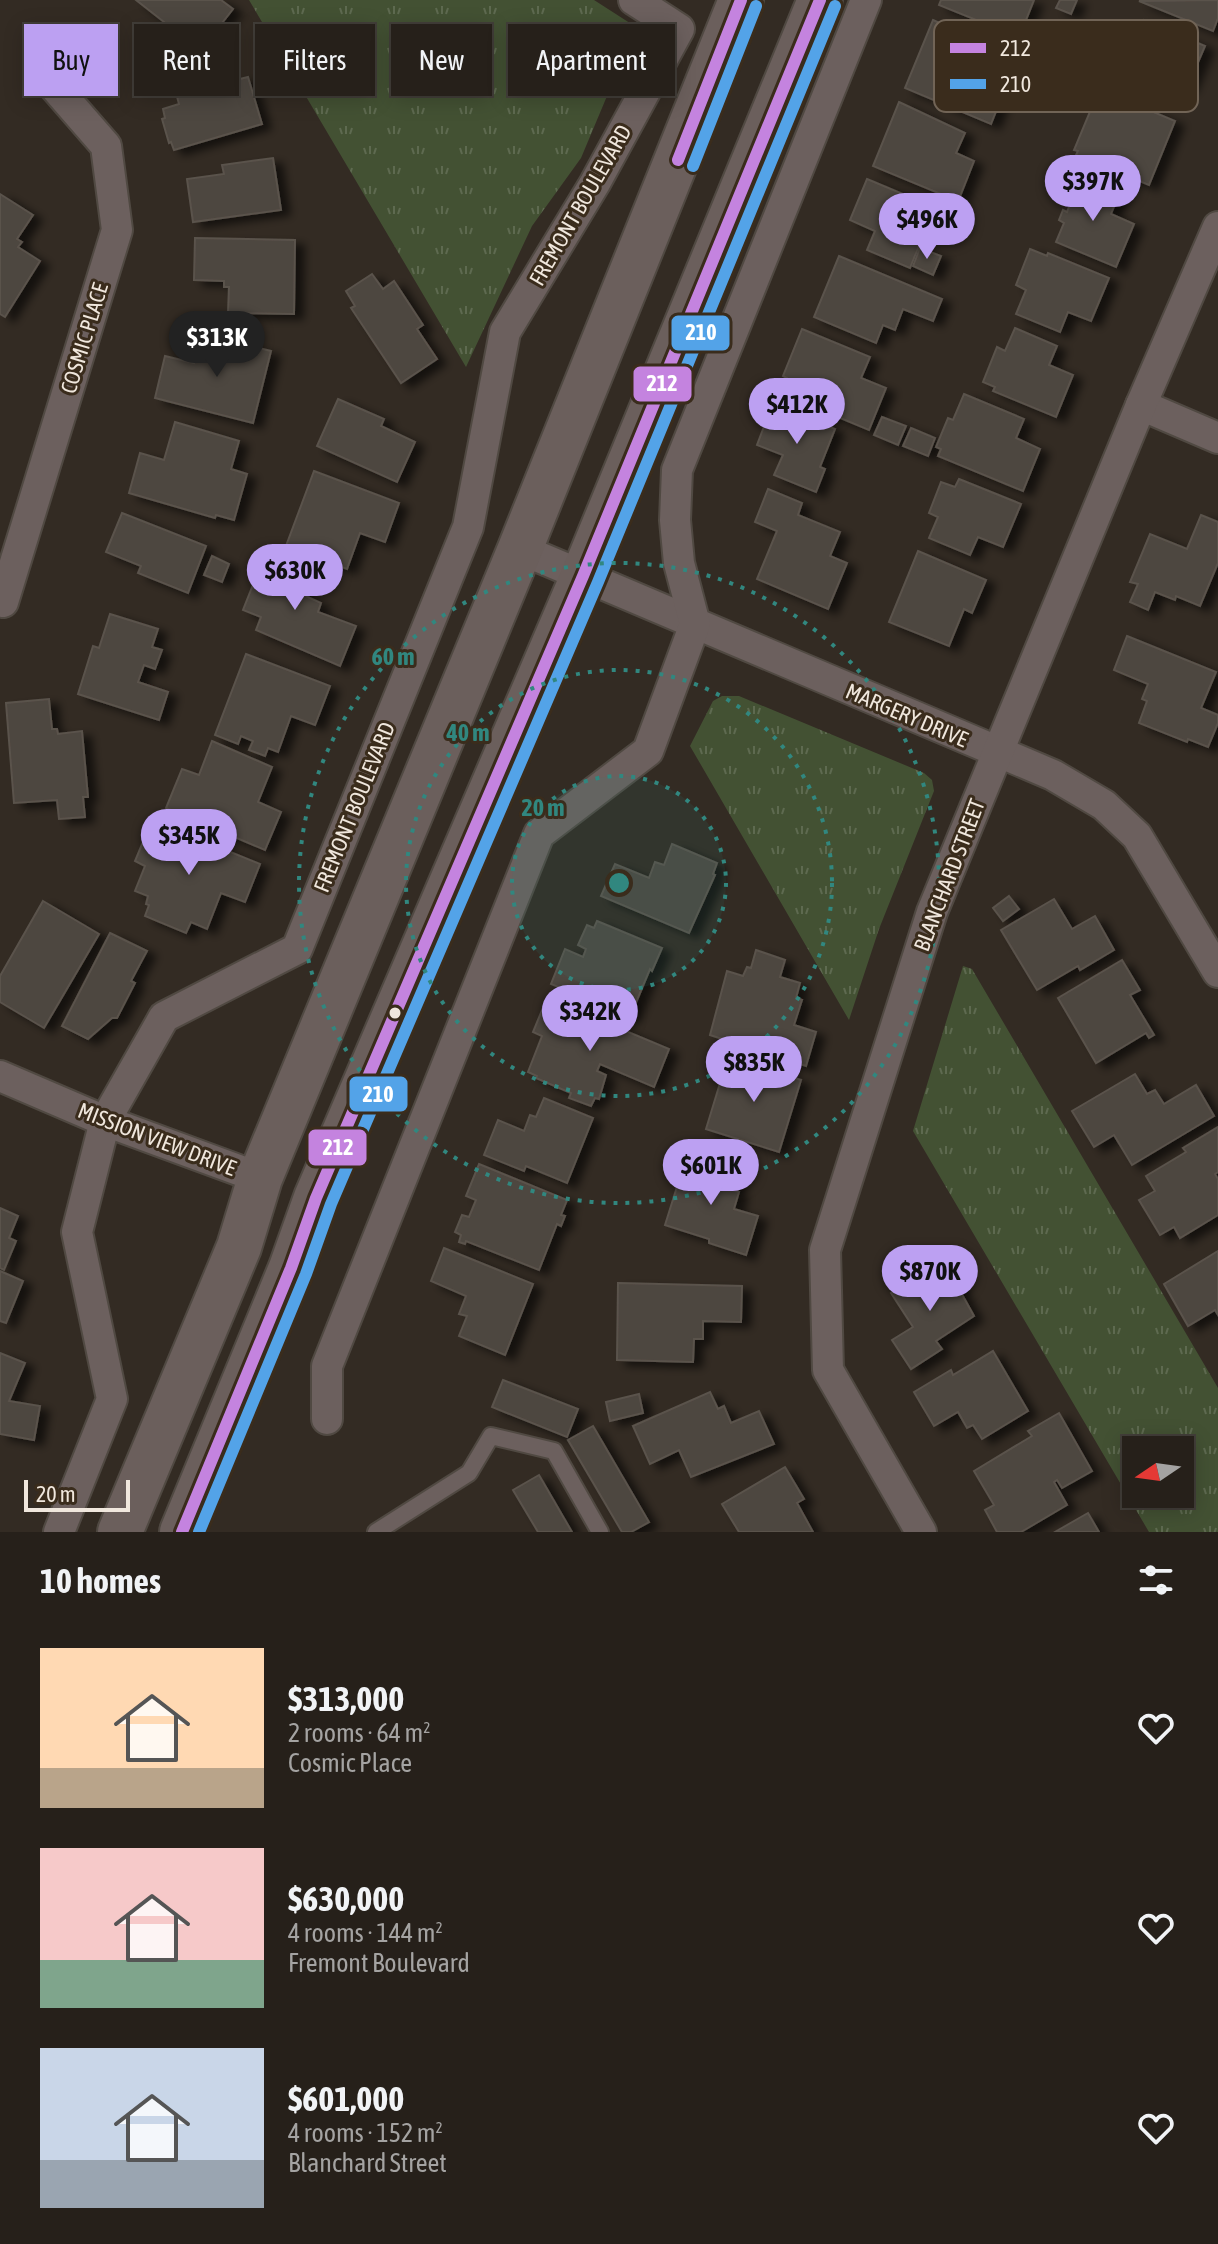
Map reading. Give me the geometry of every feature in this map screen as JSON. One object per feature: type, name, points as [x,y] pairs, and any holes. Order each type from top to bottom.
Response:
[{"type":"main road","points":[[120,1532],[239,1247],[260,1178],[520,549],[741,0]]},
{"type":"main road","points":[[182,1532],[291,1268],[316,1198],[583,576],[820,0]]},
{"type":"main road","name":"MISSION VIEW DRIVE","points":[[260,1178],[316,1198]]},
{"type":"street","name":"FREMONT BOULEVARD","points":[[59,1532],[112,1399],[77,1232],[105,1121],[164,1017],[297,949],[468,527],[505,332],[595,183],[679,29],[634,0]]},
{"type":"street","points":[[327,1419],[327,1366],[539,834],[648,751],[695,624],[679,563],[675,520],[677,470],[866,0]]},
{"type":"street","name":"COSMIC PLACE","points":[[0,600],[3,602],[117,230],[106,146],[63,96]]},
{"type":"street","name":"BLANCHARD STREET","points":[[921,1532],[828,1370],[825,1250],[932,912],[1141,405],[1218,227]]},
{"type":"street","points":[[1141,405],[1218,438]]},
{"type":"street","name":"MARGERY DRIVE","points":[[520,549],[1053,775],[1104,805],[1137,836],[1218,972]]},
{"type":"street","name":"MISSION VIEW DRIVE","points":[[0,1076],[105,1121],[260,1178]]},
{"type":"lane","points":[[376,1532],[469,1473],[491,1436],[554,1451],[600,1532]]},
{"type":"green space","points":[[249,0],[594,0],[631,24],[508,24],[508,96],[607,96],[581,158],[532,226],[466,367],[306,96],[375,96],[375,24],[263,24]]},
{"type":"green space","points":[[722,696],[739,696],[924,773],[932,780],[934,791],[879,929],[849,1020],[690,746],[713,701]]},
{"type":"green space","points":[[963,966],[972,969],[1218,1388],[1218,1532],[1149,1532],[1135,1508],[1194,1508],[1194,1436],[1122,1436],[1122,1486],[913,1131]]},
{"type":"building","points":[[136,0],[221,0],[233,9],[221,24],[167,24]]},
{"type":"building","points":[[941,0],[1034,0],[1026,20],[976,20],[939,5]]},
{"type":"building","points":[[1060,0],[1077,0],[1071,14],[1056,8]]},
{"type":"building","points":[[1218,0],[1218,18],[1213,31],[1198,25],[1198,20],[1186,20],[1139,1]]},
{"type":"building","points":[[933,20],[934,100],[905,88]]},
{"type":"building","points":[[1198,43],[1205,46],[1198,62]]},
{"type":"building","points":[[248,77],[262,124],[174,150],[162,119],[165,118],[163,109],[179,104],[177,96],[239,96],[239,79]]},
{"type":"building","points":[[899,102],[965,133],[956,153],[974,161],[959,199],[873,166]]},
{"type":"building","points":[[962,112],[996,112],[991,124]]},
{"type":"building","points":[[1090,112],[1153,112],[1175,121],[1149,185],[1076,155],[1078,151],[1074,150]]},
{"type":"building","points":[[273,158],[281,210],[193,222],[187,179],[224,174],[222,165]]},
{"type":"building","points":[[1074,176],[1119,194],[1111,214],[1134,224],[1116,267],[1056,242],[1064,223],[1059,220],[1070,204],[1063,202]]},
{"type":"building","points":[[867,179],[929,205],[914,243],[919,246],[910,268],[867,250],[875,231],[850,220]]},
{"type":"building","points":[[0,194],[33,215],[17,239],[22,242],[18,247],[40,261],[5,317],[0,314]]},
{"type":"building","points":[[195,238],[295,240],[294,314],[228,313],[229,287],[224,287],[224,281],[194,280]]},
{"type":"building","points":[[920,248],[941,256],[933,275],[913,266]]},
{"type":"building","points":[[1030,249],[1047,256],[1048,253],[1109,278],[1091,321],[1068,312],[1060,332],[1016,314],[1026,290],[1016,285]]},
{"type":"building","points":[[839,256],[942,299],[933,321],[903,309],[895,330],[883,325],[876,343],[814,317]]},
{"type":"building","points":[[372,274],[383,289],[394,281],[423,325],[417,329],[437,359],[401,383],[351,308],[355,306],[346,291]]},
{"type":"building","points":[[1015,328],[1057,346],[1049,365],[1073,375],[1056,417],[993,391],[995,387],[983,382],[997,347],[1005,351]]},
{"type":"building","points":[[802,329],[870,357],[861,378],[886,388],[869,430],[780,393],[787,378],[783,376]]},
{"type":"building","points":[[206,335],[271,351],[253,423],[155,398],[165,356],[194,363],[196,357],[201,358]]},
{"type":"building","points":[[964,394],[1024,419],[1016,438],[1040,449],[1023,491],[938,456],[941,449],[936,447],[948,418],[953,420]]},
{"type":"building","points":[[338,399],[384,419],[381,426],[415,442],[397,482],[317,446]]},
{"type":"building","points":[[773,403],[835,429],[820,467],[825,469],[816,492],[774,475],[783,455],[757,445]]},
{"type":"building","points":[[882,417],[906,426],[898,445],[874,435]]},
{"type":"building","points":[[175,422],[239,441],[231,469],[247,474],[234,520],[216,515],[215,518],[129,493],[140,453],[164,460]]},
{"type":"building","points":[[911,428],[935,438],[928,456],[903,446]]},
{"type":"building","points":[[314,471],[399,503],[385,542],[360,533],[347,569],[286,546]]},
{"type":"building","points":[[959,479],[1021,504],[1003,547],[978,537],[970,555],[929,538],[938,517],[929,513],[941,482],[955,487]]},
{"type":"building","points":[[768,489],[802,503],[798,515],[840,532],[830,556],[847,563],[828,609],[757,579],[777,531],[755,522]]},
{"type":"building","points":[[122,513],[206,546],[188,593],[138,573],[141,566],[106,552]]},
{"type":"building","points":[[1201,515],[1218,522],[1218,563],[1200,606],[1176,596],[1175,600],[1155,592],[1148,610],[1130,602],[1138,584],[1130,582],[1150,534],[1187,549]]},
{"type":"building","points":[[918,551],[986,580],[972,613],[964,609],[949,646],[889,622]]},
{"type":"building","points":[[266,552],[308,568],[299,593],[321,603],[318,612],[356,626],[340,666],[256,630],[261,617],[243,610]]},
{"type":"building","points":[[212,556],[229,564],[222,582],[204,575]]},
{"type":"building","points":[[110,614],[158,629],[152,647],[162,650],[155,669],[144,665],[138,682],[168,692],[159,720],[78,694],[93,646],[99,648]]},
{"type":"building","points":[[1127,636],[1216,672],[1201,708],[1218,715],[1208,747],[1139,723],[1147,701],[1142,699],[1148,684],[1114,670]]},
{"type":"building","points":[[246,654],[330,686],[315,725],[291,716],[278,752],[268,748],[265,756],[249,750],[253,741],[241,736],[238,744],[215,735]]},
{"type":"building","points":[[49,699],[52,729],[57,729],[58,734],[82,731],[88,797],[83,797],[85,817],[59,819],[57,800],[14,803],[6,703]]},
{"type":"building","points":[[212,741],[272,767],[258,802],[281,812],[265,850],[166,808],[182,769],[199,775]]},
{"type":"building","points":[[152,820],[260,864],[245,902],[221,893],[207,929],[191,922],[186,933],[145,916],[148,896],[135,891],[145,866],[135,861]]},
{"type":"building","points":[[672,844],[717,863],[715,875],[689,933],[601,896],[615,864],[649,878],[655,862],[664,865]]},
{"type":"building","points":[[1009,896],[1019,909],[1003,921],[993,908]]},
{"type":"building","points":[[1054,899],[1072,929],[1095,916],[1114,950],[1037,990],[1001,930]]},
{"type":"building","points":[[43,901],[99,934],[44,1028],[0,1002],[0,976]]},
{"type":"building","points":[[597,921],[662,948],[630,1017],[551,984],[565,949],[583,957],[586,949],[578,945],[587,925],[594,928]]},
{"type":"building","points":[[110,933],[147,951],[117,1018],[112,1018],[88,1039],[62,1026]]},
{"type":"building","points":[[756,950],[785,960],[780,977],[800,983],[796,998],[802,1000],[794,1025],[816,1032],[806,1066],[710,1035],[727,971],[743,976],[747,967],[751,968]]},
{"type":"building","points":[[1122,960],[1140,990],[1130,995],[1154,1035],[1149,1038],[1146,1033],[1096,1063],[1058,998]]},
{"type":"building","points":[[547,998],[669,1049],[654,1087],[600,1064],[597,1071],[606,1075],[599,1099],[595,1098],[591,1106],[569,1098],[571,1093],[528,1072],[542,1036],[533,1032]]},
{"type":"building","points":[[728,1057],[801,1080],[779,1152],[706,1129]]},
{"type":"building","points":[[1135,1074],[1147,1094],[1155,1090],[1164,1104],[1196,1085],[1214,1116],[1132,1165],[1114,1135],[1094,1147],[1072,1111]]},
{"type":"building","points":[[544,1098],[593,1118],[567,1183],[526,1166],[524,1171],[484,1155],[498,1120],[524,1131],[530,1115],[536,1117]]},
{"type":"building","points":[[1218,1127],[1218,1172],[1215,1174],[1218,1179],[1218,1215],[1180,1238],[1174,1227],[1160,1235],[1139,1200],[1155,1191],[1146,1176],[1186,1152],[1183,1148]]},
{"type":"building","points":[[686,1158],[738,1174],[733,1190],[739,1192],[734,1209],[758,1216],[746,1255],[665,1225]]},
{"type":"building","points":[[479,1164],[567,1200],[561,1215],[565,1216],[561,1226],[557,1224],[539,1270],[466,1241],[465,1244],[459,1242],[461,1235],[455,1232],[462,1215],[469,1217],[476,1200],[466,1196]]},
{"type":"building","points":[[0,1208],[18,1216],[9,1238],[16,1241],[4,1270],[0,1268]]},
{"type":"building","points":[[444,1248],[533,1284],[505,1355],[459,1336],[467,1316],[459,1314],[466,1296],[431,1281]]},
{"type":"building","points":[[1218,1251],[1218,1315],[1215,1310],[1188,1326],[1164,1284]]},
{"type":"building","points":[[943,1260],[974,1316],[936,1341],[942,1349],[911,1369],[892,1340],[913,1327],[891,1293]]},
{"type":"building","points":[[0,1271],[23,1281],[6,1323],[0,1321]]},
{"type":"building","points":[[618,1283],[742,1286],[741,1322],[703,1321],[703,1339],[694,1339],[693,1362],[617,1360]]},
{"type":"building","points":[[993,1351],[1028,1411],[982,1439],[973,1425],[967,1428],[958,1412],[934,1426],[914,1392],[951,1370],[953,1375]]},
{"type":"building","points":[[0,1353],[25,1363],[9,1401],[40,1406],[34,1440],[0,1434]]},
{"type":"building","points":[[503,1380],[578,1409],[567,1437],[492,1407]]},
{"type":"building","points":[[710,1392],[718,1409],[724,1406],[731,1423],[759,1411],[774,1444],[691,1477],[679,1450],[650,1464],[633,1426]]},
{"type":"building","points":[[639,1394],[643,1413],[610,1421],[606,1402]]},
{"type":"building","points":[[1059,1413],[1092,1471],[1062,1488],[1057,1480],[1054,1482],[1067,1505],[1021,1532],[997,1532],[985,1510],[994,1505],[974,1471],[1032,1436],[1028,1431]]},
{"type":"building","points":[[593,1426],[649,1522],[631,1532],[622,1532],[568,1440]]},
{"type":"building","points":[[785,1467],[804,1499],[797,1503],[813,1532],[739,1532],[722,1504]]},
{"type":"building","points":[[539,1475],[572,1532],[538,1532],[513,1490]]},
{"type":"building","points":[[1088,1513],[1099,1532],[1055,1532]]},
{"type":"transit line","name":"212","points":[[678,160],[741,0]]},
{"type":"transit line","name":"212","points":[[182,1532],[291,1268],[316,1198],[583,576],[820,0]]},
{"type":"transit line","name":"210","points":[[693,166],[756,6]]},
{"type":"transit line","name":"210","points":[[199,1532],[306,1274],[331,1204],[598,582],[835,6]]}]
